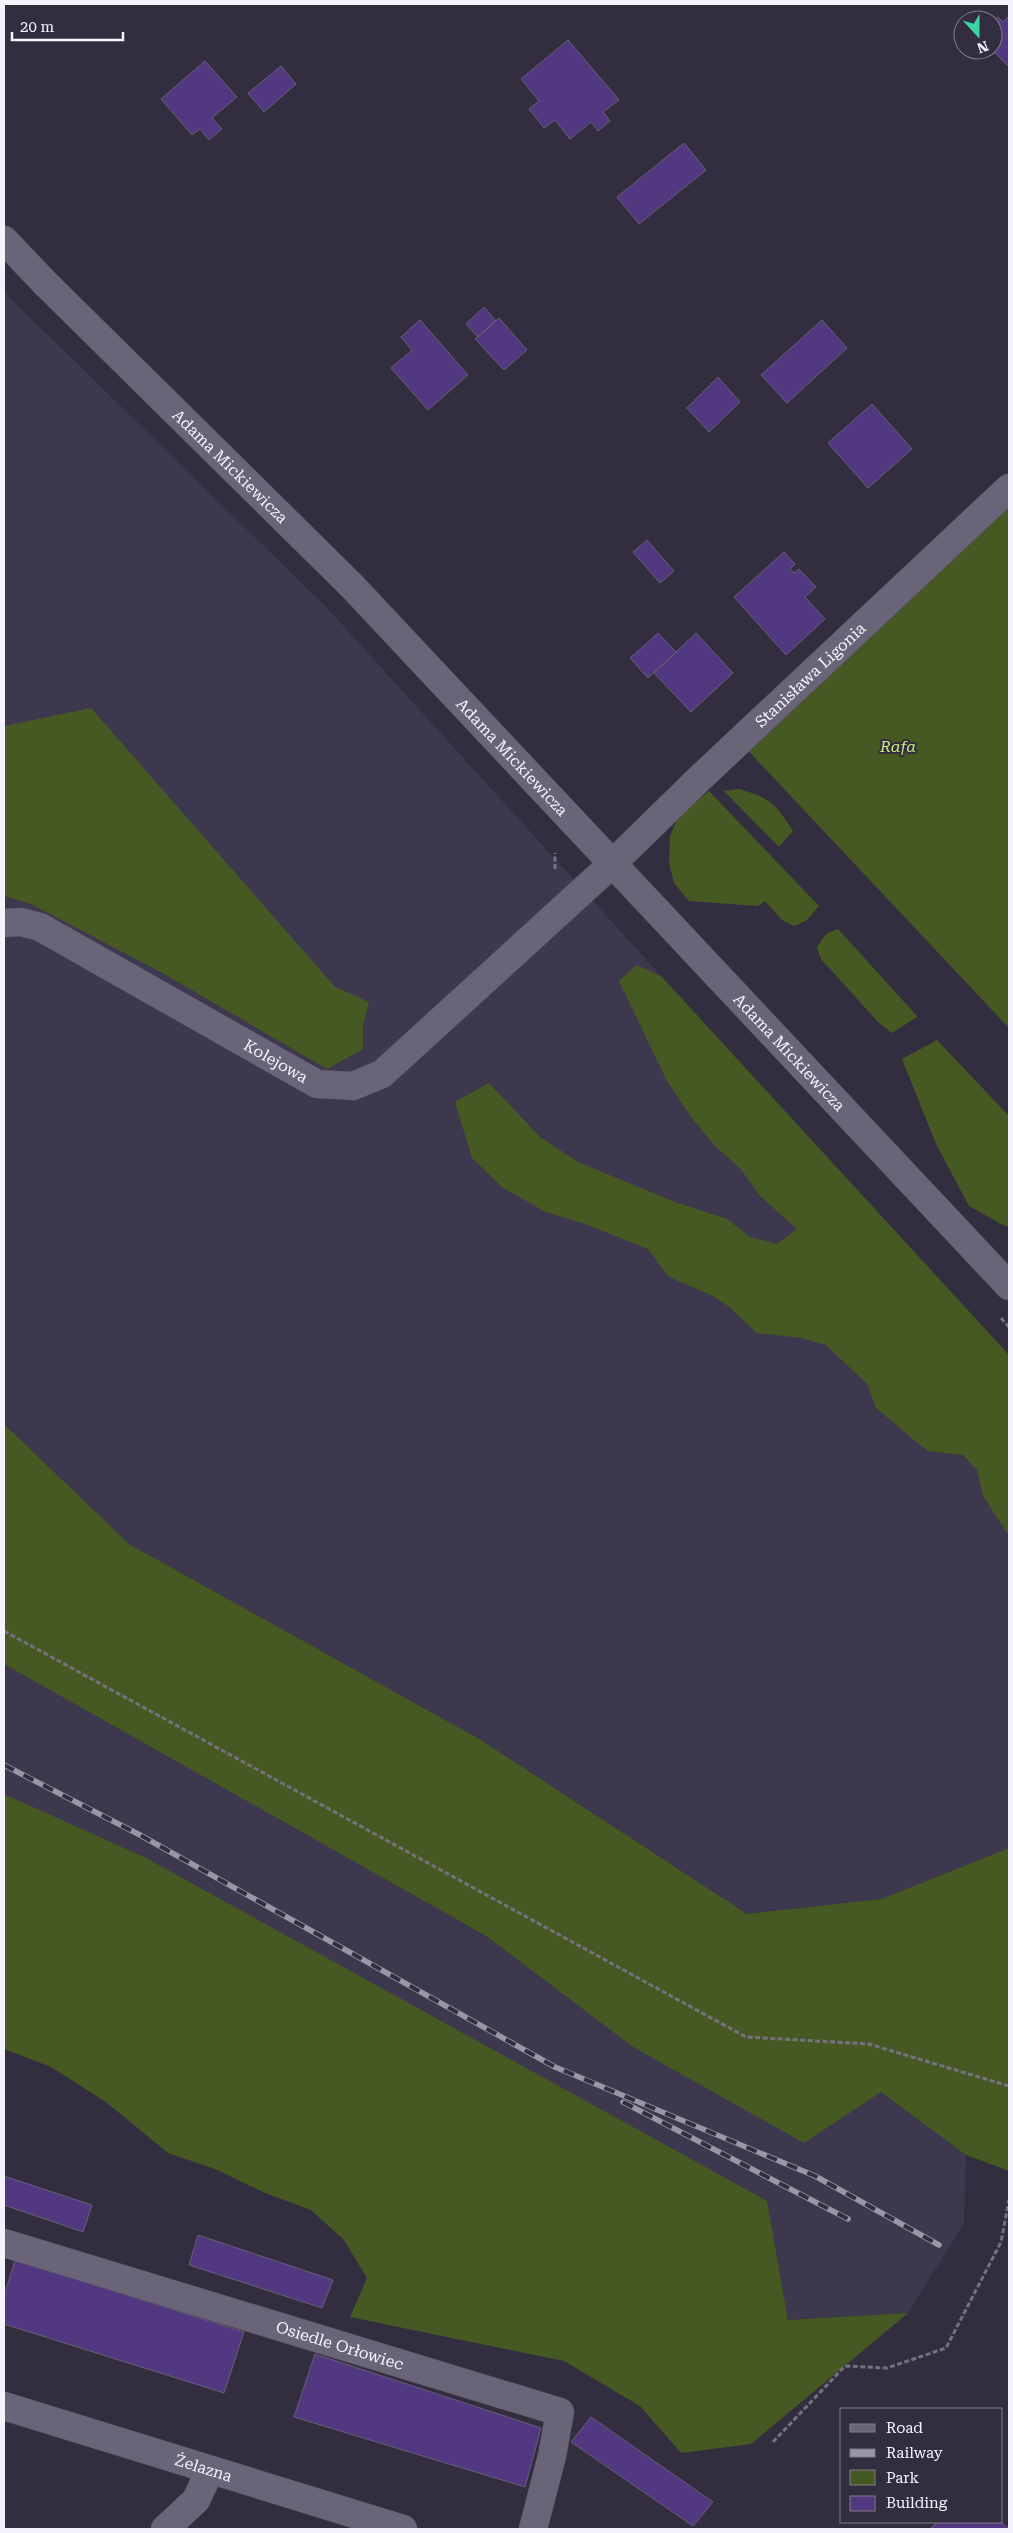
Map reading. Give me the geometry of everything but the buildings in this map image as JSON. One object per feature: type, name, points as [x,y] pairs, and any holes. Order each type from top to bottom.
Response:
[{"type":"street","name":"Adama Mickiewicza","points":[[4,240],[46,284],[351,585],[1009,1286]]},
{"type":"street","name":"Stanisława Ligonia","points":[[612,864],[699,779],[1009,488]]},
{"type":"street","name":"Kolejowa","points":[[4,923],[21,922],[40,928],[317,1084],[353,1086],[382,1074],[612,864]]},
{"type":"street","name":"Osiedle Orłowiec","points":[[4,2243],[560,2412],[552,2456],[533,2529]]},
{"type":"street","name":"Żelazna","points":[[4,2406],[403,2529]]},
{"type":"street","points":[[165,2529],[196,2500],[210,2470]]},
{"type":"path","points":[[4,1630],[746,2037],[869,2044],[1009,2086]]},
{"type":"path","points":[[773,2442],[845,2366],[887,2368],[946,2348],[1001,2242],[1009,2200]]},
{"type":"shaded area","points":[[4,292],[328,609],[740,1063],[1009,1355],[1009,1848],[881,1899],[747,1914],[481,1740],[129,1544],[4,1424]]},
{"type":"shaded area","points":[[4,1664],[486,1936],[633,2047],[881,2092],[966,2155],[964,2223],[908,2313],[788,2320],[767,2201],[4,1794]]},
{"type":"green space","name":"Rafa","points":[[1009,488],[1009,1028],[739,741]]},
{"type":"green space","points":[[91,708],[335,987],[369,1002],[363,1026],[363,1049],[327,1069],[166,975],[31,904],[4,896],[4,726]]},
{"type":"green space","points":[[739,789],[758,795],[771,803],[787,822],[793,831],[779,847],[724,791]]},
{"type":"green space","points":[[709,791],[819,906],[806,921],[794,926],[782,920],[765,901],[758,906],[689,901],[674,883],[669,863],[670,836],[678,817]]},
{"type":"green space","points":[[838,929],[917,1017],[892,1033],[878,1022],[821,959],[817,947],[826,934]]},
{"type":"green space","points":[[636,965],[661,976],[1009,1355],[1009,1536],[983,1496],[977,1470],[963,1455],[928,1451],[914,1440],[876,1408],[867,1384],[826,1345],[802,1338],[757,1333],[728,1306],[713,1296],[669,1277],[648,1249],[585,1224],[543,1211],[503,1188],[472,1158],[455,1102],[489,1083],[540,1137],[578,1162],[675,1202],[727,1219],[750,1237],[777,1244],[797,1229],[760,1196],[740,1168],[715,1146],[691,1117],[667,1081],[619,981]]},
{"type":"green space","points":[[937,1040],[1009,1116],[1009,1227],[969,1206],[936,1144],[902,1059]]},
{"type":"green space","points":[[4,1424],[129,1544],[481,1740],[747,1914],[881,1899],[1009,1848],[1009,2171],[966,2155],[881,2092],[804,2143],[633,2047],[486,1936],[4,1664]]},
{"type":"green space","points":[[4,1794],[146,1858],[767,2201],[788,2320],[908,2313],[751,2444],[681,2453],[640,2406],[564,2361],[350,2317],[367,2278],[344,2240],[311,2210],[263,2192],[215,2169],[168,2153],[106,2102],[51,2067],[4,2049]]},
{"type":"railway","points":[[4,1765],[140,1835],[555,2067],[815,2176],[939,2245]]},
{"type":"railway","points":[[623,2102],[848,2219]]}]
